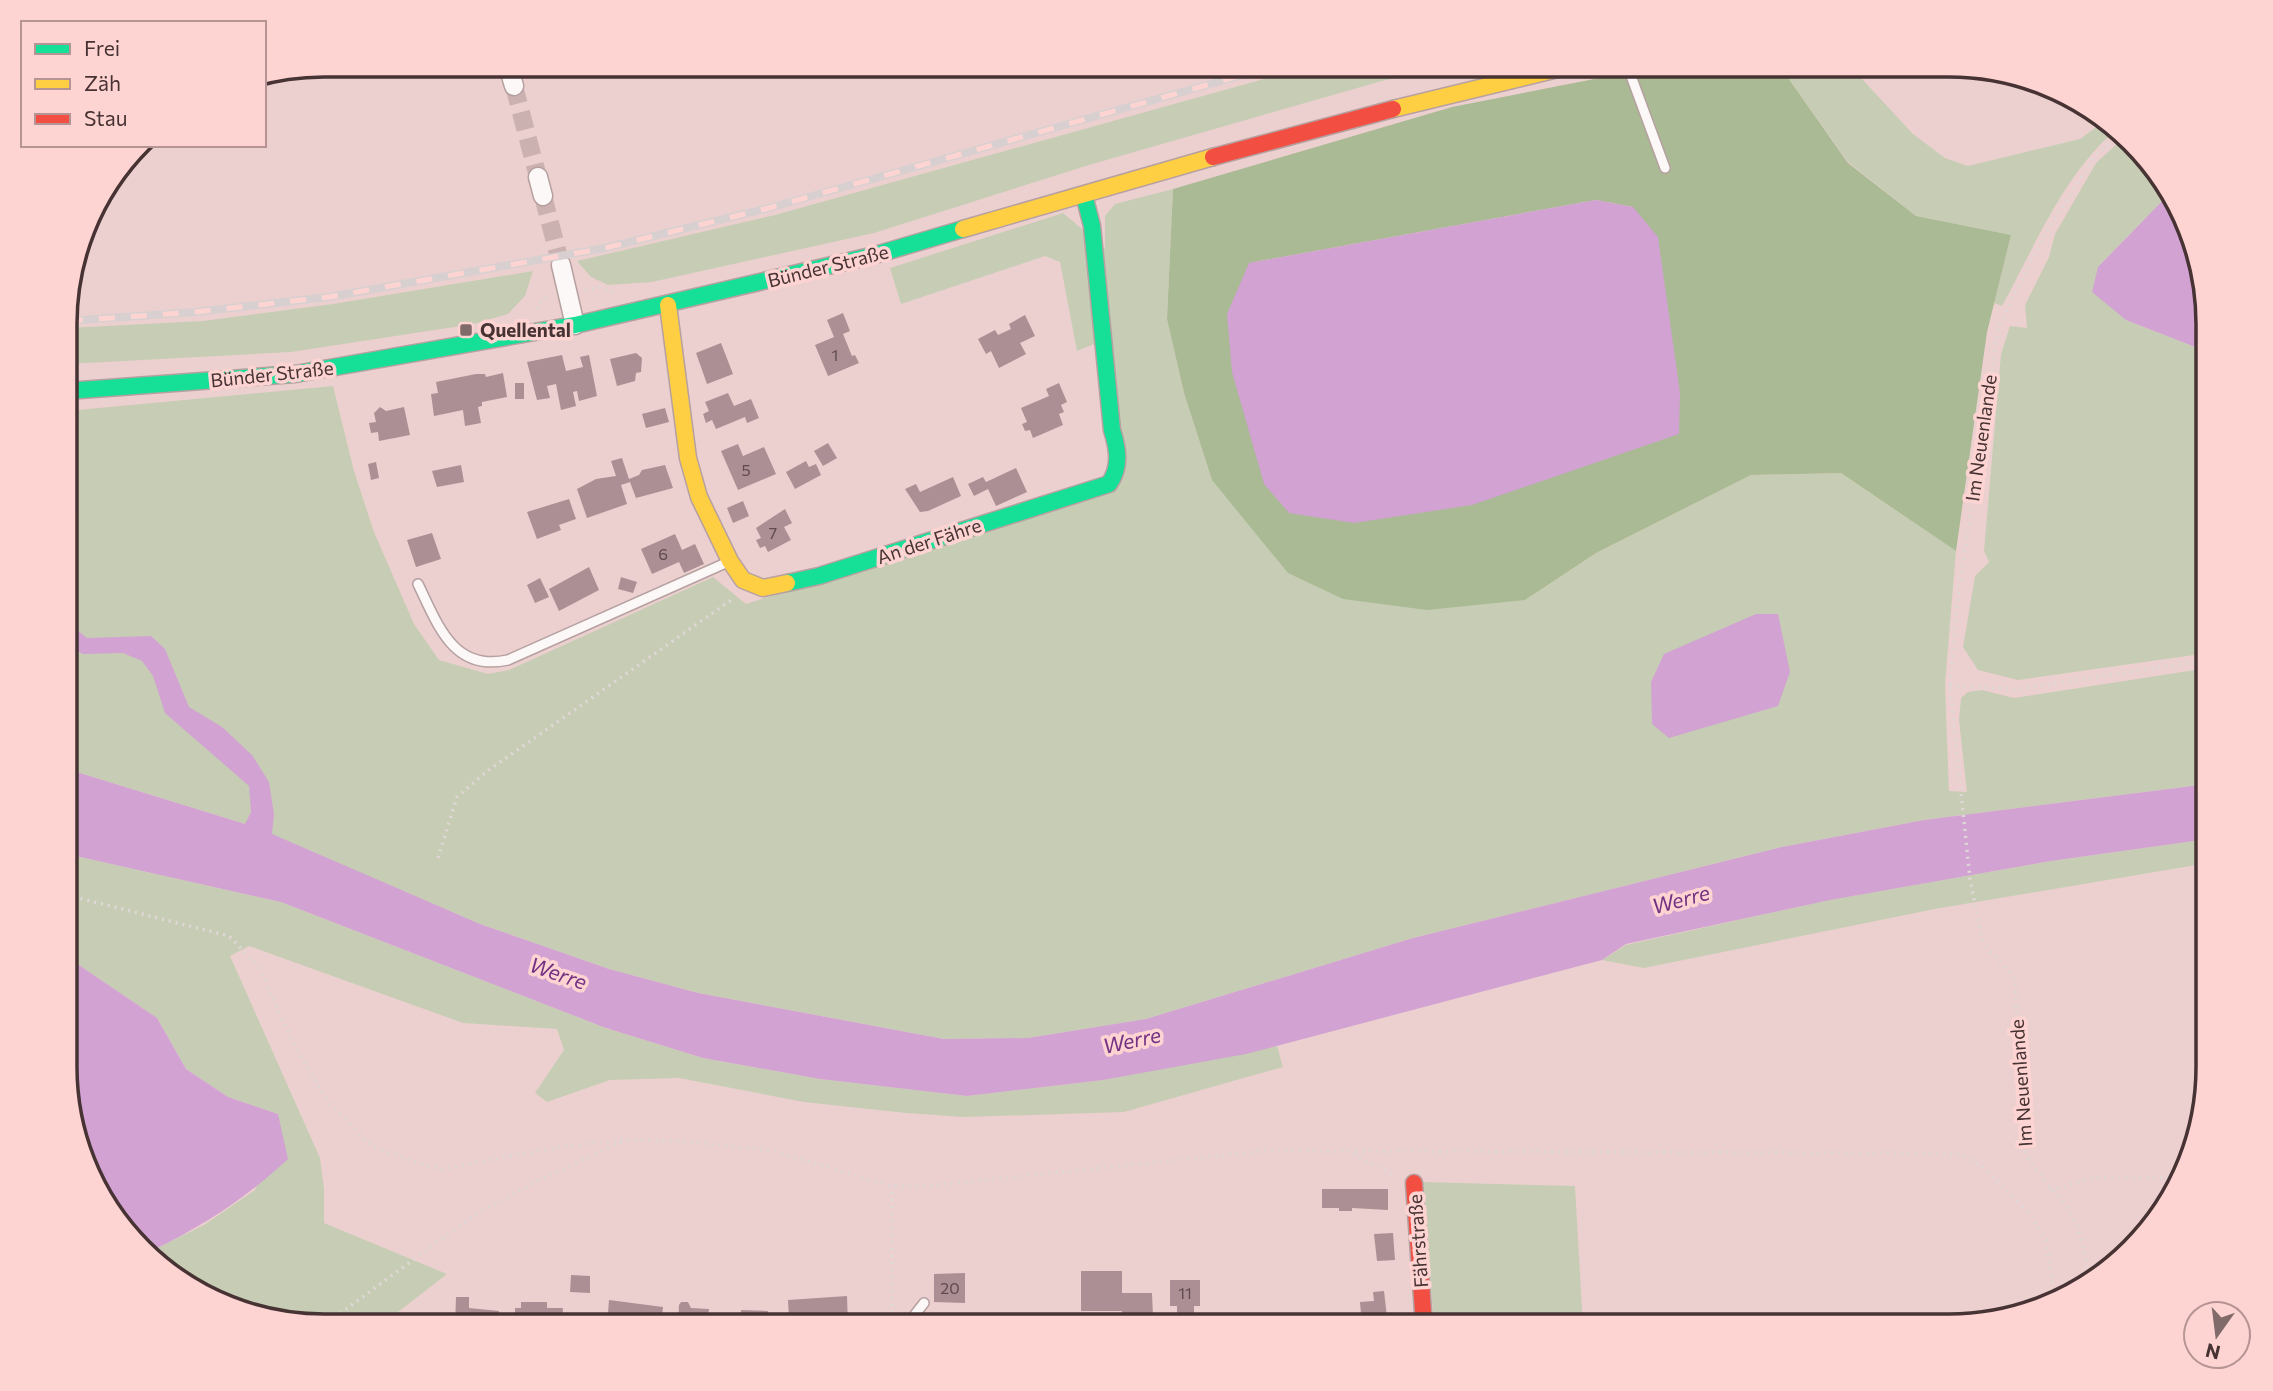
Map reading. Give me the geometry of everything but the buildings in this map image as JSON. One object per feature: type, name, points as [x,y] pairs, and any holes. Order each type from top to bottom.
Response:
[{"type":"main road","name":"Bünder Straße","points":[[77,390],[295,374],[575,325],[668,305],[875,255],[1294,133],[1524,77]]},
{"type":"main road","name":"An der Fähre","points":[[752,585],[763,588],[819,576],[1109,484],[1115,478],[1118,447],[1112,430],[1092,226],[1084,195]]},
{"type":"main road","points":[[668,305],[688,458],[699,497],[730,561],[743,580],[752,585]]},
{"type":"main road","name":"Fährstraße","points":[[1414,1183],[1423,1313]]},
{"type":"street","points":[[512,78],[514,86]]},
{"type":"street","points":[[538,177],[543,196]]},
{"type":"street","points":[[561,265],[575,325]]},
{"type":"lane","points":[[1631,77],[1665,168]]},
{"type":"lane","points":[[418,584],[439,626],[454,646],[465,656],[488,664],[508,660],[730,561]]},
{"type":"lane","points":[[916,1314],[924,1303]]},
{"type":"path","name":"Im Neuenlande","points":[[2086,1272],[2080,1234],[2072,1215],[2029,1164],[2022,1146],[2015,982],[1982,938],[1970,879],[1950,686],[1957,603],[1998,327],[2045,234],[2094,157],[2113,139]]},
{"type":"path","points":[[438,858],[457,797],[486,772],[752,585]]},
{"type":"path","points":[[1950,686],[2017,689],[2195,662]]},
{"type":"path","points":[[77,898],[229,936],[258,966],[293,1044],[329,1103],[372,1146],[441,1169],[566,1146],[627,1140],[681,1141],[774,1150],[892,1186],[915,1188],[1264,1151],[1352,1154],[1961,1155],[1982,1166],[2032,1216],[2046,1240],[2054,1290]]},
{"type":"path","points":[[339,1314],[473,1216],[539,1180],[627,1140]]},
{"type":"path","name":"Fährstraße","points":[[1352,1154],[1366,1163],[1414,1183]]},
{"type":"path","points":[[2050,1190],[2098,1177],[2170,1177]]},
{"type":"path","points":[[892,1186],[892,1314]]},
{"type":"green space","points":[[1269,77],[1399,77],[1089,165],[874,233],[652,282],[608,285],[591,277],[577,261],[775,215]]},
{"type":"green space","points":[[1604,77],[1787,77],[1848,163],[1916,216],[2011,235],[1987,332],[1956,551],[1841,473],[1751,475],[1596,553],[1525,600],[1427,610],[1343,599],[1288,573],[1212,480],[1184,393],[1167,319],[1173,189],[1452,107]],"holes":[[[1596,200],[1633,207],[1249,263]]]},
{"type":"green space","points":[[1787,77],[1860,77],[1913,134],[1945,158],[1968,166],[2080,139],[2097,127],[2109,136],[2094,151],[2063,193],[2002,306],[1994,303],[2011,235],[1916,216],[1848,162]]},
{"type":"green space","points":[[2118,143],[2135,161],[2163,201],[2098,267],[2126,320],[2195,347],[2195,655],[2018,680],[1978,670],[1963,647],[1975,576],[1989,562],[1984,551],[2001,354],[2010,326],[2027,328],[2025,305],[2049,257],[2055,234],[2096,163]]},
{"type":"green space","points":[[1173,189],[1167,319],[1184,393],[1212,480],[1525,600],[1596,553],[1751,475],[1841,473],[1956,551],[1945,685],[1949,791],[1967,792],[1959,720],[1961,698],[1968,692],[1982,690],[2014,698],[2195,670],[2196,786],[1924,820],[1782,847],[1413,938],[1146,1019],[1028,1038],[944,1039],[698,993],[609,969],[480,924],[245,824],[77,772],[77,410],[333,386],[354,471],[374,532],[414,624],[439,660],[488,674],[509,670],[713,577],[746,604],[1114,486],[1109,338],[1077,351],[1060,262],[1045,256],[901,304],[890,268],[1063,213],[1105,248],[1105,216],[1115,204]]},
{"type":"green space","points":[[533,271],[525,296],[508,314],[474,324],[291,352],[77,363],[77,327],[203,321],[333,304]]},
{"type":"green space","points":[[2196,841],[2196,865],[1935,909],[1644,968],[1602,960],[1626,945],[1829,900],[2051,861]]},
{"type":"green space","points":[[77,856],[281,902],[606,1028],[703,1058],[820,1079],[967,1096],[1103,1080],[1277,1046],[1283,1067],[1124,1112],[964,1117],[906,1113],[804,1102],[679,1078],[610,1080],[547,1102],[535,1093],[564,1050],[557,1029],[463,1023],[249,946],[230,956],[320,1158],[324,1223],[447,1274],[396,1314],[324,1314],[292,1312],[245,1301],[201,1281],[156,1249],[204,1225],[255,1190],[278,1114],[228,1097],[186,1069],[157,1018],[77,964]]},
{"type":"green space","points":[[1423,1182],[1575,1186],[1582,1313],[1433,1313]]},
{"type":"water","points":[[1596,200],[1633,207],[1658,237],[1680,393],[1679,434],[1472,505],[1354,523],[1289,513],[1264,484],[1232,372],[1227,314],[1249,263]]},
{"type":"water","points":[[2163,201],[2188,260],[2194,292],[2195,347],[2126,320],[2092,292],[2098,267]]},
{"type":"water","points":[[1756,614],[1778,614],[1790,672],[1778,706],[1669,738],[1652,724],[1651,682],[1664,654]]},
{"type":"water","name":"Werre","points":[[77,630],[87,638],[151,636],[165,649],[189,707],[222,727],[252,755],[269,782],[274,814],[272,834],[480,924],[609,969],[698,993],[944,1039],[1028,1038],[1146,1019],[1413,938],[1782,847],[1924,820],[2196,786],[2196,841],[2051,861],[1830,900],[1626,944],[1602,960],[1246,1054],[1103,1080],[967,1096],[820,1079],[703,1058],[606,1028],[281,902],[77,856],[77,772],[245,824],[251,812],[249,786],[165,713],[153,676],[142,661],[123,653],[83,654],[77,651]]},
{"type":"water","points":[[77,964],[157,1018],[186,1069],[228,1097],[278,1114],[288,1159],[256,1186],[188,1232],[156,1248],[119,1204],[96,1161],[85,1131],[79,1099]]},
{"type":"tunnel","points":[[514,86],[538,177]]},
{"type":"tunnel","points":[[543,196],[561,265]]},
{"type":"railway","points":[[77,320],[195,312],[329,297],[605,248],[769,208],[1234,77]]},
{"type":"traffic: fast","points":[[787,583],[819,576],[1109,484],[1117,464],[1117,451],[1112,430],[1092,226],[1084,195]]},
{"type":"traffic: fast","points":[[77,390],[295,374],[575,325],[875,255],[963,229]]},
{"type":"traffic: slow","points":[[1393,109],[1524,77]]},
{"type":"traffic: slow","points":[[963,229],[1213,157]]},
{"type":"traffic: slow","points":[[668,305],[688,458],[699,497],[730,561],[743,580],[763,588],[787,583]]},
{"type":"traffic: jam","points":[[1213,157],[1393,109]]},
{"type":"traffic: jam","points":[[1414,1183],[1423,1313]]},
{"type":"place","name":"Quellental","points":[[466,330]]}]
